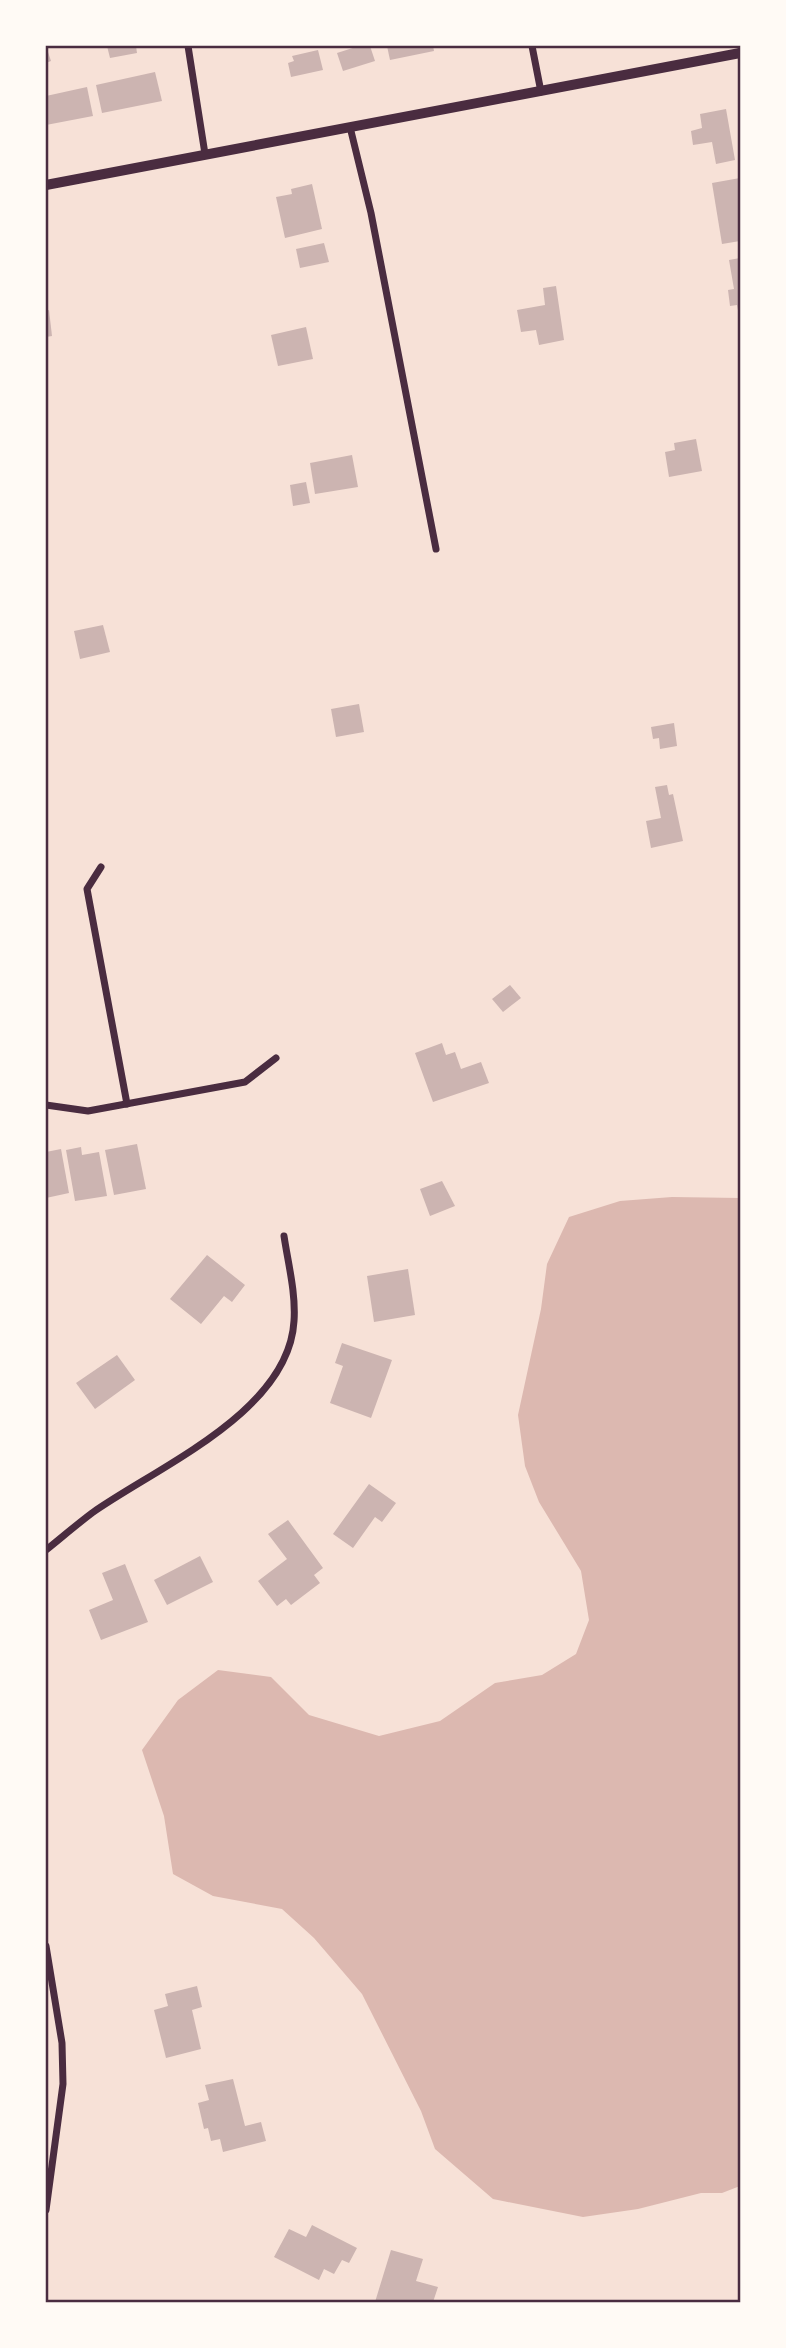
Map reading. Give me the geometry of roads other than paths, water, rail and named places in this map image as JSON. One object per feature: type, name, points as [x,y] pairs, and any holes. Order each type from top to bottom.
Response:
[{"type":"street","points":[[188,46],[205,154]]},
{"type":"street","points":[[531,46],[541,92]]},
{"type":"street","points":[[46,185],[740,53]]},
{"type":"street","points":[[350,127],[371,212],[436,549]]},
{"type":"street","points":[[101,867],[87,889],[127,1104]]},
{"type":"street","points":[[46,1105],[88,1111],[246,1082],[276,1058]]},
{"type":"street","points":[[46,1550],[91,1514],[234,1419],[266,1388],[285,1359],[294,1322],[284,1236]]},
{"type":"street","points":[[46,1946],[62,2043],[63,2084],[46,2210]]}]
